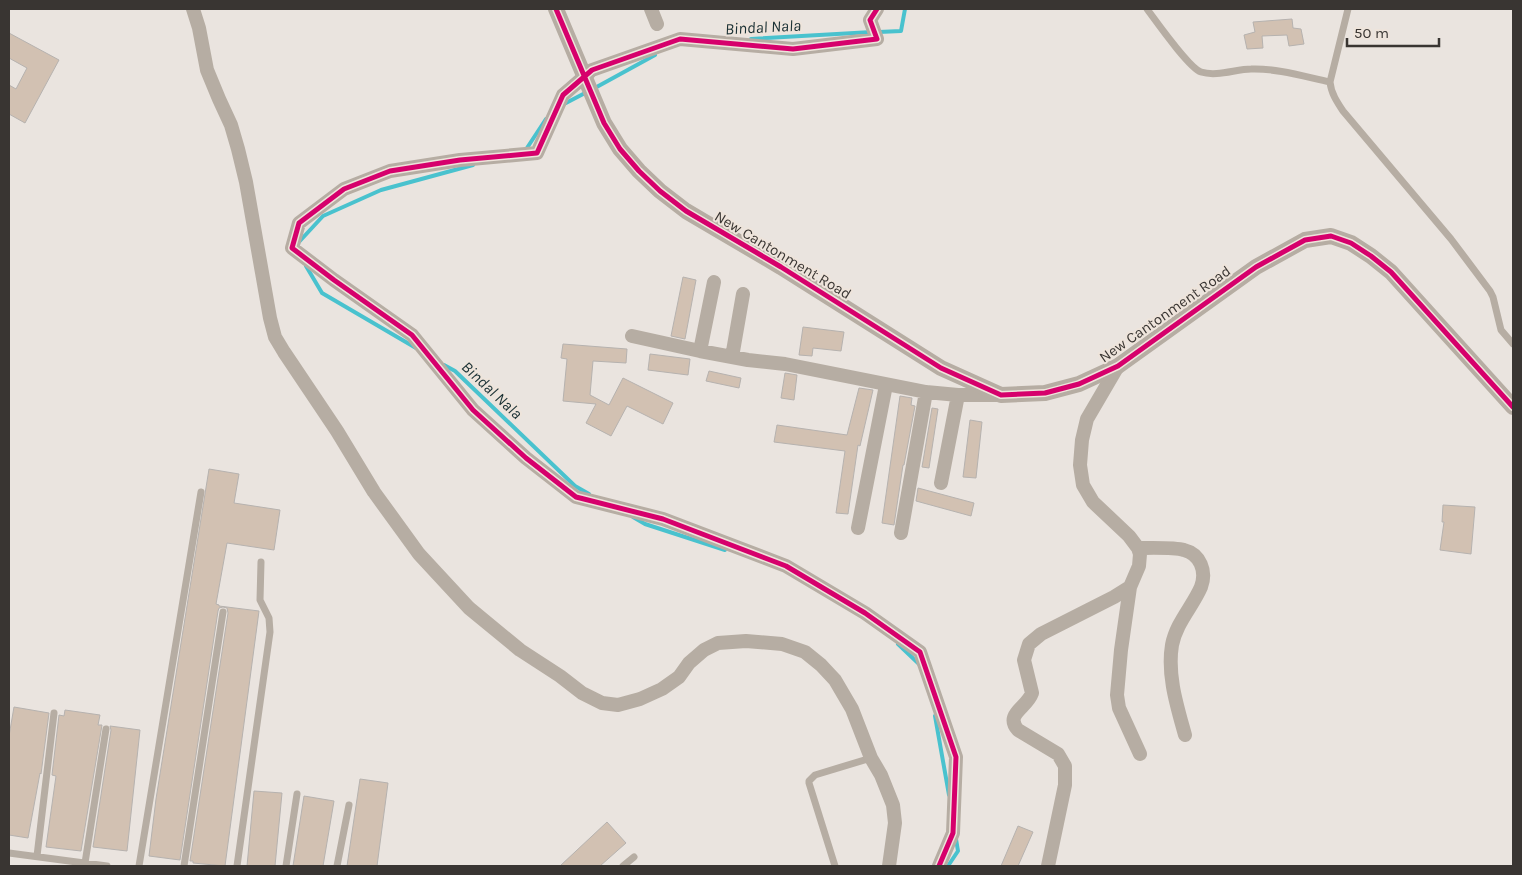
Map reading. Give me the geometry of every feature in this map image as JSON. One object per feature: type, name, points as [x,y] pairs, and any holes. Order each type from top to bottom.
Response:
[{"type":"street","points":[[193,9],[208,70],[231,125],[238,149],[275,337],[288,360],[337,431],[374,492],[419,554],[469,608],[520,650],[582,693],[602,703],[618,705],[662,690],[679,677],[689,663],[704,650],[718,643],[746,641],[782,644],[805,652],[835,680],[852,709],[871,758],[881,775],[893,805],[895,823],[889,866]]},
{"type":"street","name":"New Cantonment Road","points":[[556,9],[604,123],[620,149],[660,192],[686,211],[781,267],[941,368],[1001,395],[1045,393],[1079,384],[1118,366],[1256,267],[1305,240],[1331,236],[1351,243],[1391,272],[1513,407]]},
{"type":"street","points":[[651,9],[657,24]]},
{"type":"street","points":[[877,9],[870,20],[876,39],[793,49],[680,39],[592,70],[563,95],[537,153],[460,160],[390,172],[362,182],[344,189],[299,223],[292,248],[412,335],[473,410],[526,458],[576,497],[663,519],[786,566],[865,614],[920,652],[956,757],[953,833],[939,866]]},
{"type":"street","points":[[700,351],[714,282]]},
{"type":"street","points":[[732,357],[743,294]]},
{"type":"street","points":[[632,336],[700,351],[785,364],[926,392],[958,395],[1001,395]]},
{"type":"street","name":"New Cantonment Road","points":[[1118,366],[1087,419],[1082,440],[1080,465],[1083,486],[1093,502],[1129,536],[1138,548]]},
{"type":"street","points":[[858,528],[886,385]]},
{"type":"street","points":[[901,533],[926,392]]},
{"type":"street","points":[[941,483],[958,395]]},
{"type":"street","points":[[1140,754],[1119,708],[1117,695],[1130,587],[1139,566],[1140,554],[1138,548],[1184,550],[1196,556],[1202,565],[1203,576],[1201,586],[1178,629],[1173,642],[1170,661],[1173,687],[1184,735]]},
{"type":"street","points":[[1048,866],[1066,777],[1065,766],[1058,754],[1018,730],[1014,725],[1014,715],[1026,704],[1032,693],[1024,660],[1026,652],[1029,644],[1041,634],[1130,587]]},
{"type":"lane","points":[[1146,9],[1168,38],[1200,72],[1264,69],[1330,82]]},
{"type":"lane","points":[[1348,9],[1330,82],[1335,98],[1342,111],[1451,239],[1490,291],[1501,330],[1513,344]]},
{"type":"lane","points":[[139,866],[201,492]]},
{"type":"lane","points":[[237,866],[270,632],[269,618],[260,600],[261,562]]},
{"type":"lane","points":[[184,866],[223,612]]},
{"type":"lane","points":[[37,856],[54,713]]},
{"type":"lane","points":[[85,863],[106,729]]},
{"type":"lane","points":[[835,866],[809,781],[816,775],[871,758]]},
{"type":"lane","points":[[286,866],[297,794]]},
{"type":"lane","points":[[337,866],[349,805]]},
{"type":"lane","points":[[9,853],[107,866]]},
{"type":"lane","points":[[624,866],[634,857]]},
{"type":"building","points":[[1292,19],[1293,28],[1301,29],[1304,44],[1289,46],[1287,35],[1262,36],[1263,48],[1247,49],[1244,35],[1255,32],[1253,22]]},
{"type":"building","points":[[9,33],[59,60],[25,123],[9,114],[9,85],[16,89],[27,68],[9,58]]},
{"type":"building","points":[[683,277],[696,280],[685,339],[671,336]]},
{"type":"building","points":[[803,327],[844,332],[841,351],[813,348],[812,356],[799,355]]},
{"type":"building","points":[[563,344],[627,349],[626,363],[593,361],[590,395],[609,405],[623,378],[673,403],[663,424],[627,406],[611,436],[586,423],[596,404],[563,401],[567,359],[561,358]]},
{"type":"building","points":[[650,354],[690,359],[688,375],[648,370]]},
{"type":"building","points":[[709,371],[741,378],[739,388],[706,381]]},
{"type":"building","points":[[785,373],[797,375],[794,400],[781,398]]},
{"type":"building","points":[[859,388],[873,390],[860,446],[858,445],[848,514],[836,513],[845,451],[774,442],[777,425],[847,435]]},
{"type":"building","points":[[900,396],[912,398],[911,405],[915,406],[903,465],[894,525],[882,523]]},
{"type":"building","points":[[932,408],[938,409],[929,468],[922,467]]},
{"type":"building","points":[[970,420],[982,422],[976,478],[963,477]]},
{"type":"building","points":[[209,469],[239,474],[234,503],[280,510],[274,550],[227,543],[216,604],[259,611],[225,866],[193,863],[193,861],[190,861],[228,613],[227,608],[223,607],[219,608],[218,611],[180,860],[149,856],[156,799]]},
{"type":"building","points":[[918,488],[974,503],[971,516],[916,501]]},
{"type":"building","points":[[1443,505],[1475,507],[1471,554],[1440,550],[1444,522],[1442,522]]},
{"type":"building","points":[[14,707],[49,713],[41,774],[28,838],[9,835],[9,736]]},
{"type":"building","points":[[65,710],[100,715],[98,725],[102,725],[81,851],[46,847],[56,776],[52,775],[59,715],[64,716]]},
{"type":"building","points":[[110,726],[140,730],[127,851],[93,847],[111,730]]},
{"type":"building","points":[[360,779],[388,783],[377,866],[347,866]]},
{"type":"building","points":[[254,791],[282,793],[275,866],[247,866]]},
{"type":"building","points":[[304,796],[334,801],[323,866],[293,866]]},
{"type":"building","points":[[607,822],[626,843],[600,866],[560,866]]},
{"type":"building","points":[[1018,826],[1033,832],[1018,866],[1001,866]]},
{"type":"waterway","name":"Bindal Nala","points":[[879,32],[901,31],[905,9]]},
{"type":"waterway","name":"Bindal Nala","points":[[751,39],[872,32]]},
{"type":"waterway","name":"Bindal Nala","points":[[593,89],[655,55]]},
{"type":"waterway","name":"Bindal Nala","points":[[564,104],[587,92]]},
{"type":"waterway","name":"Bindal Nala","points":[[525,151],[546,119]]},
{"type":"waterway","name":"Bindal Nala","points":[[298,243],[323,216],[381,190],[473,165]]},
{"type":"waterway","name":"Bindal Nala","points":[[306,266],[322,293],[416,348]]},
{"type":"waterway","name":"Bindal Nala","points":[[444,365],[455,371],[575,486],[589,494]]},
{"type":"waterway","name":"Bindal Nala","points":[[633,517],[645,524],[725,550]]},
{"type":"waterway","name":"Bindal Nala","points":[[898,644],[919,664]]},
{"type":"waterway","name":"Bindal Nala","points":[[935,716],[949,795]]},
{"type":"waterway","name":"Bindal Nala","points":[[948,866],[958,851],[956,839]]},
{"type":"cycle path","points":[[556,9],[604,123],[620,149],[660,191],[686,211],[781,267],[941,368],[1001,395],[1045,393],[1079,384],[1118,366],[1256,267],[1305,240],[1331,236],[1351,243],[1391,272],[1513,407]]},
{"type":"cycle path","points":[[877,9],[870,20],[877,39],[793,49],[680,39],[592,70],[563,95],[537,153],[460,160],[390,171],[344,189],[299,223],[292,248],[412,335],[473,410],[526,458],[576,497],[663,519],[786,566],[865,613],[920,652],[956,757],[953,833],[939,866]]}]
